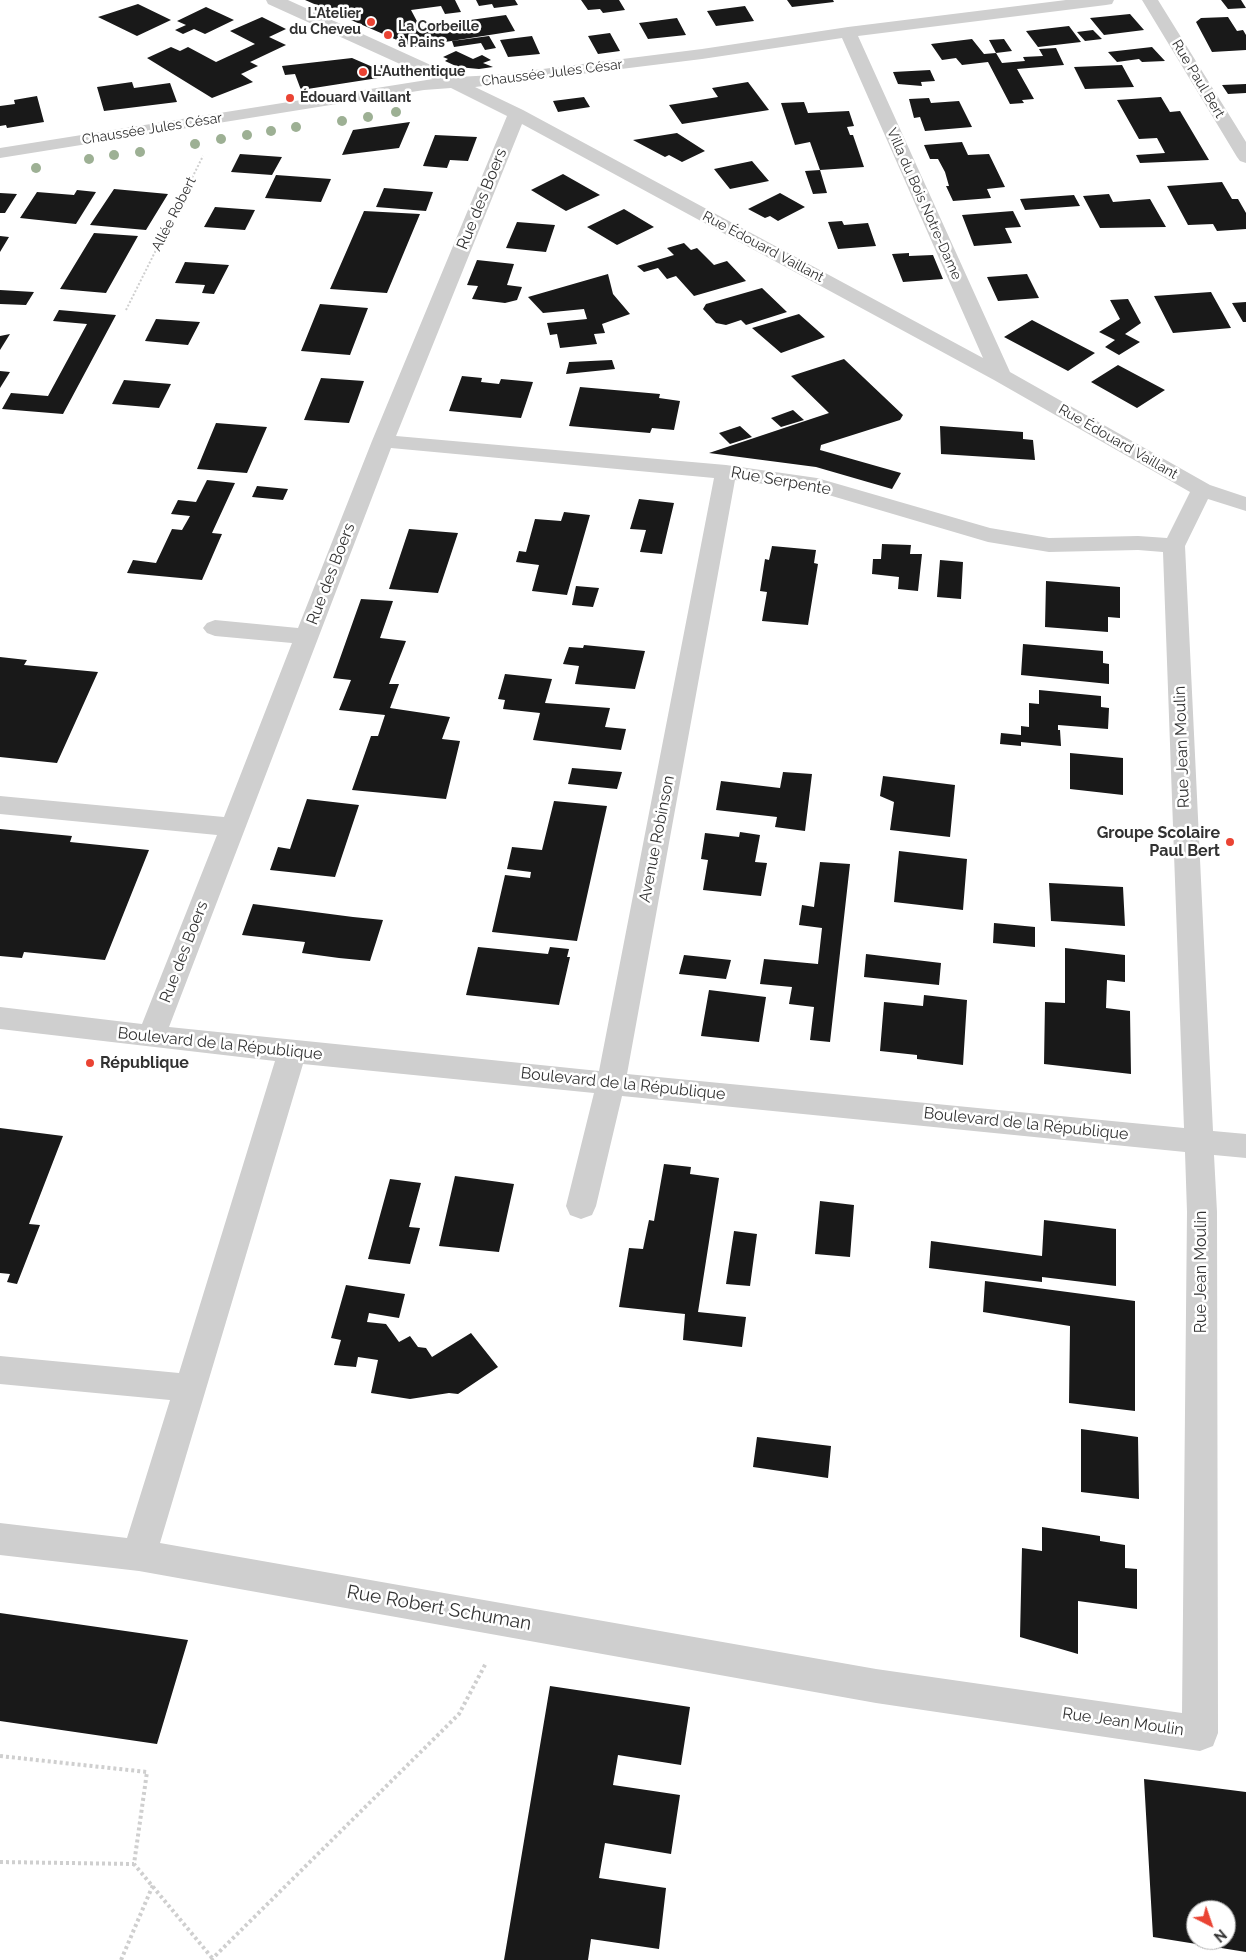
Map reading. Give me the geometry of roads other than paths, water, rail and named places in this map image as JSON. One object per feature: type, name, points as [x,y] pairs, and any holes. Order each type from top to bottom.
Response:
[{"type":"street","name":"Rue Édouard Vaillant","points":[[274,0],[457,84],[517,114],[1001,376],[1202,490],[1246,504]]},
{"type":"street","name":"Chaussée Jules César","points":[[0,153],[424,85],[457,84],[702,54],[848,32],[1106,0]]},
{"type":"street","name":"Rue Paul Bert","points":[[1150,0],[1246,157]]},
{"type":"street","name":"Villa du Bois Notre-Dame","points":[[848,32],[1001,376]]},
{"type":"street","name":"Rue des Boers","points":[[151,1037],[383,441],[517,114]]},
{"type":"street","name":"Rue Serpente","points":[[383,441],[726,472],[816,485],[988,535],[1049,545],[1138,543],[1174,546]]},
{"type":"street","name":"Avenue Robinson","points":[[581,1206],[611,1083],[726,472]]},
{"type":"street","name":"Rue Jean Moulin","points":[[876,1686],[1200,1733],[1202,1212],[1174,546],[1202,490]]},
{"type":"street","points":[[215,628],[307,637]]},
{"type":"street","points":[[0,805],[233,827]]},
{"type":"street","name":"Boulevard de la République","points":[[0,1018],[292,1052],[1246,1146]]},
{"type":"street","points":[[140,1555],[292,1052]]},
{"type":"street","points":[[0,1370],[190,1388]]},
{"type":"street","name":"Rue Robert Schuman","points":[[0,1540],[140,1555],[876,1686]]},
{"type":"place","name":"L'Atelier du Cheveu","points":[[371,22]]},
{"type":"place","name":"La Corbeille à Pains","points":[[388,35]]},
{"type":"place","name":"L'Authentique","points":[[363,72]]},
{"type":"place","name":"Édouard Vaillant","points":[[290,98]]},
{"type":"place","name":"Groupe Scolaire Paul Bert","points":[[1230,842]]},
{"type":"place","name":"République","points":[[90,1063]]}]
